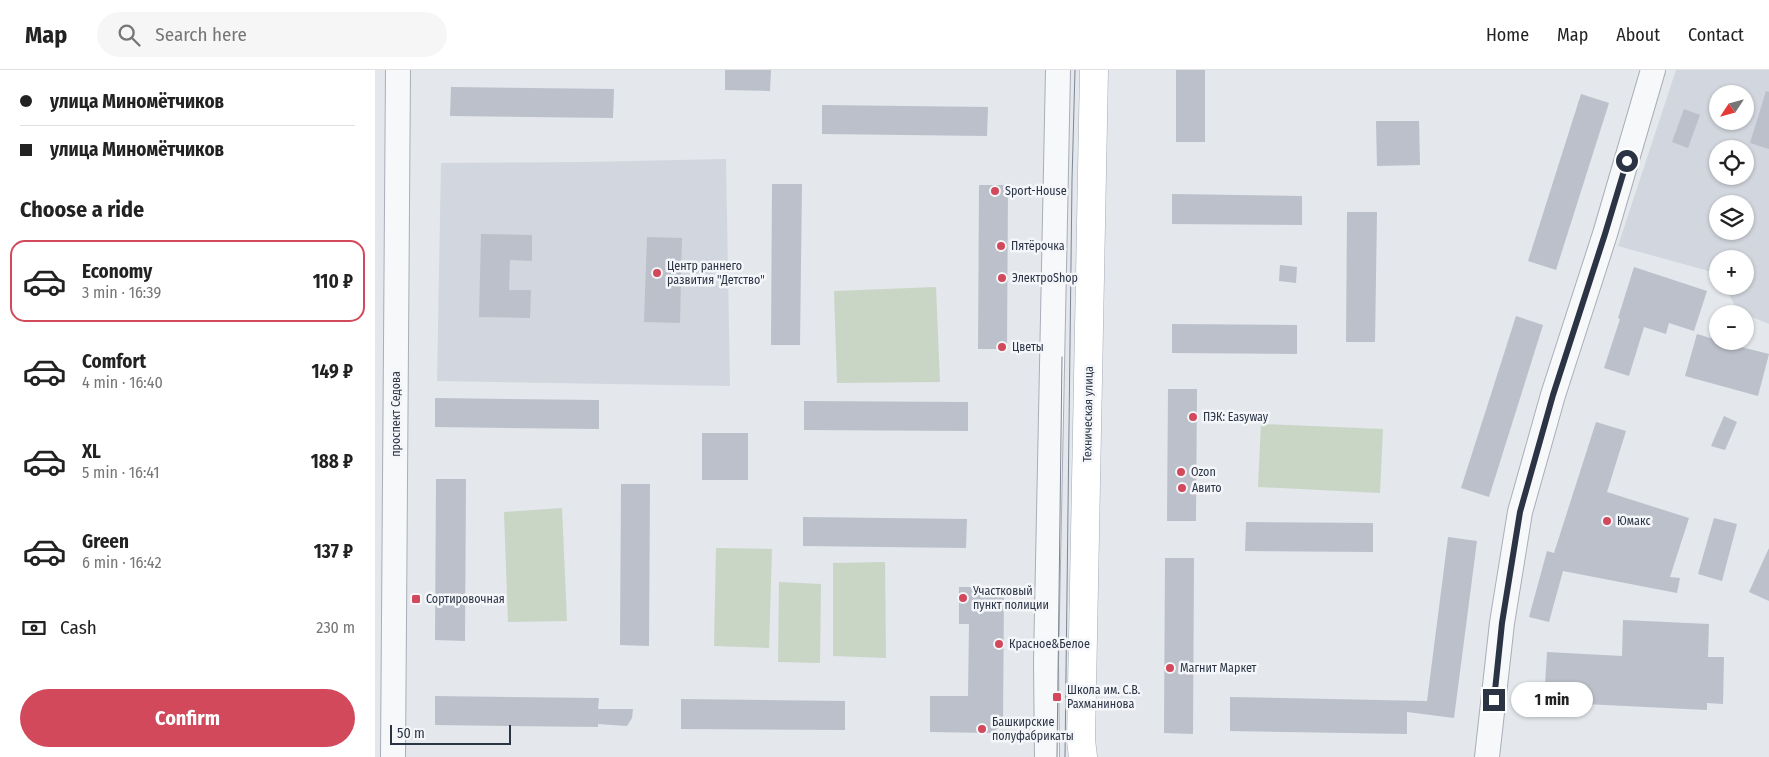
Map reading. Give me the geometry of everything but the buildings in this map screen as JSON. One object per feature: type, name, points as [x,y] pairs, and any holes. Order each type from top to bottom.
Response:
[{"type":"main road","name":"Техническая улица","points":[[1083,757],[1081,730],[1094,70]]},
{"type":"street","name":"проспект Седова","points":[[393,757],[398,70]]},
{"type":"street","points":[[1047,757],[1046,652],[1058,70]]},
{"type":"street","points":[[1487,757],[1502,623],[1520,512],[1553,395],[1605,234],[1653,70]]},
{"type":"shaded area","points":[[1676,70],[1769,70],[1769,324],[1754,318],[1754,305],[1735,305],[1729,295],[1754,295],[1754,250],[1709,250],[1709,271],[1618,246]]},
{"type":"shaded area","points":[[726,159],[730,386],[437,381],[441,163]]},
{"type":"green space","points":[[936,287],[940,382],[837,383],[834,291]]},
{"type":"green space","points":[[1261,424],[1383,429],[1380,493],[1258,487]]},
{"type":"green space","points":[[562,508],[567,621],[508,622],[504,512]]},
{"type":"green space","points":[[716,548],[772,549],[769,648],[714,646]]},
{"type":"green space","points":[[885,562],[886,658],[833,656],[833,563]]},
{"type":"green space","points":[[779,582],[821,584],[820,663],[778,662]]},
{"type":"tram line","points":[[1065,757],[1075,70]]},
{"type":"tram line","points":[[1057,757],[1062,357]]},
{"type":"place","name":"Sport-House","points":[[995,191]]},
{"type":"place","name":"Пятёрочка","points":[[1001,246]]},
{"type":"place","name":"Центр раннего развития \"Детство\"","points":[[657,273]]},
{"type":"place","name":"ЭлектроShop","points":[[1002,278]]},
{"type":"place","name":"Цветы","points":[[1002,347]]},
{"type":"place","name":"ПЭК: Easyway","points":[[1193,417]]},
{"type":"place","name":"Ozon","points":[[1181,472]]},
{"type":"place","name":"Авито","points":[[1182,488]]},
{"type":"place","name":"Юмакс","points":[[1607,521]]},
{"type":"place","name":"Участковый пункт полиции","points":[[963,598]]},
{"type":"place","name":"Сортировочная","points":[[416,599]]},
{"type":"place","name":"Красное&Белое","points":[[999,644]]},
{"type":"place","name":"Магнит Маркет","points":[[1170,668]]},
{"type":"place","name":"Школа им. С.В. Рахманинова","points":[[1057,697]]},
{"type":"place","name":"Башкирские полуфабрикаты","points":[[982,729]]},
{"type":"route","points":[[1494,700],[1502,623],[1520,512],[1553,395],[1627,161]]}]
